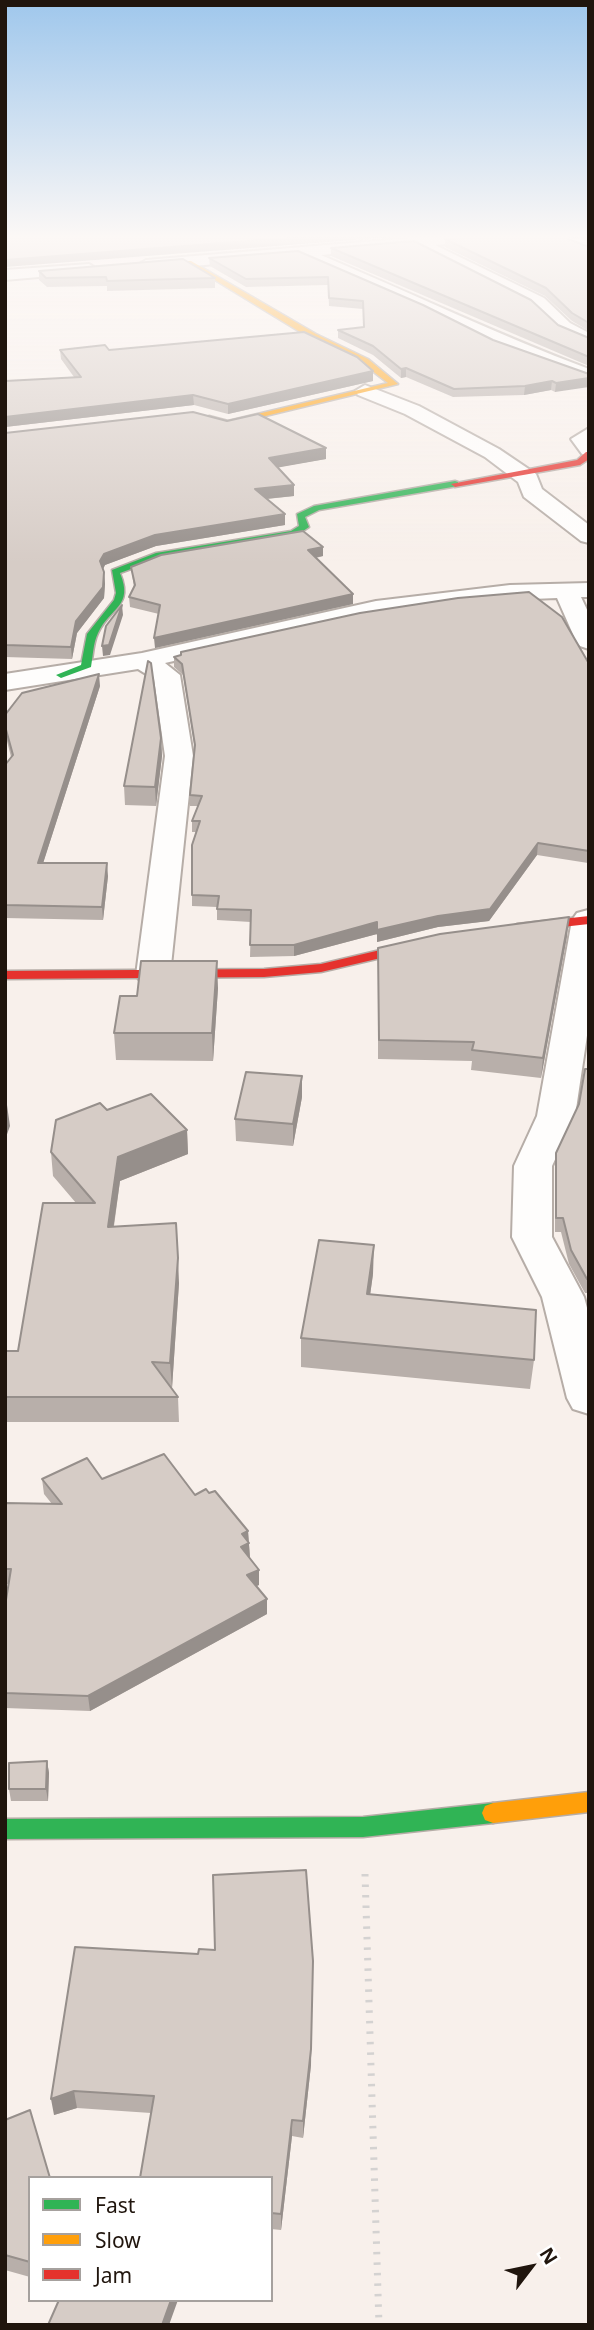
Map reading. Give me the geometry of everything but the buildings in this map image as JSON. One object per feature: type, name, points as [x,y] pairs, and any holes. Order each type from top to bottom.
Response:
[{"type":"street","points":[[194,414],[228,423],[394,384],[365,361],[335,347]]},
{"type":"street","points":[[512,347],[589,375]]},
{"type":"street","points":[[365,391],[412,410],[492,453],[528,479],[532,492],[589,536]]},
{"type":"street","points":[[61,675],[86,667],[92,633],[123,597],[123,585],[115,572],[156,555],[294,533],[304,527],[300,516],[302,512],[317,508],[580,462],[589,452],[581,439],[589,434]]},
{"type":"street","points":[[5,682],[142,662],[376,608],[445,598],[577,590],[589,641]]},
{"type":"street","points":[[142,662],[167,675],[179,756],[153,975]]},
{"type":"street","points":[[505,929],[588,920],[555,1116],[533,1167],[532,1237],[563,1297],[589,1398]]},
{"type":"street","points":[[5,975],[153,975],[321,968],[438,940]]},
{"type":"street","points":[[5,1829],[363,1827],[589,1802]]},
{"type":"path","points":[[363,1827],[379,2325]]},
{"type":"traffic: fast","points":[[61,675],[86,667],[92,634],[119,600],[120,584],[115,572],[156,556],[294,533],[304,527],[300,516],[317,508],[455,484]]},
{"type":"traffic: fast","points":[[5,1829],[363,1827],[493,1813]]},
{"type":"traffic: slow","points":[[209,418],[228,423],[394,384],[365,361],[335,347]]},
{"type":"traffic: slow","points":[[493,1813],[589,1802]]},
{"type":"traffic: jam","points":[[455,484],[580,462],[589,454]]},
{"type":"traffic: jam","points":[[517,928],[589,920]]},
{"type":"traffic: jam","points":[[5,975],[264,973],[321,968],[427,943]]}]
